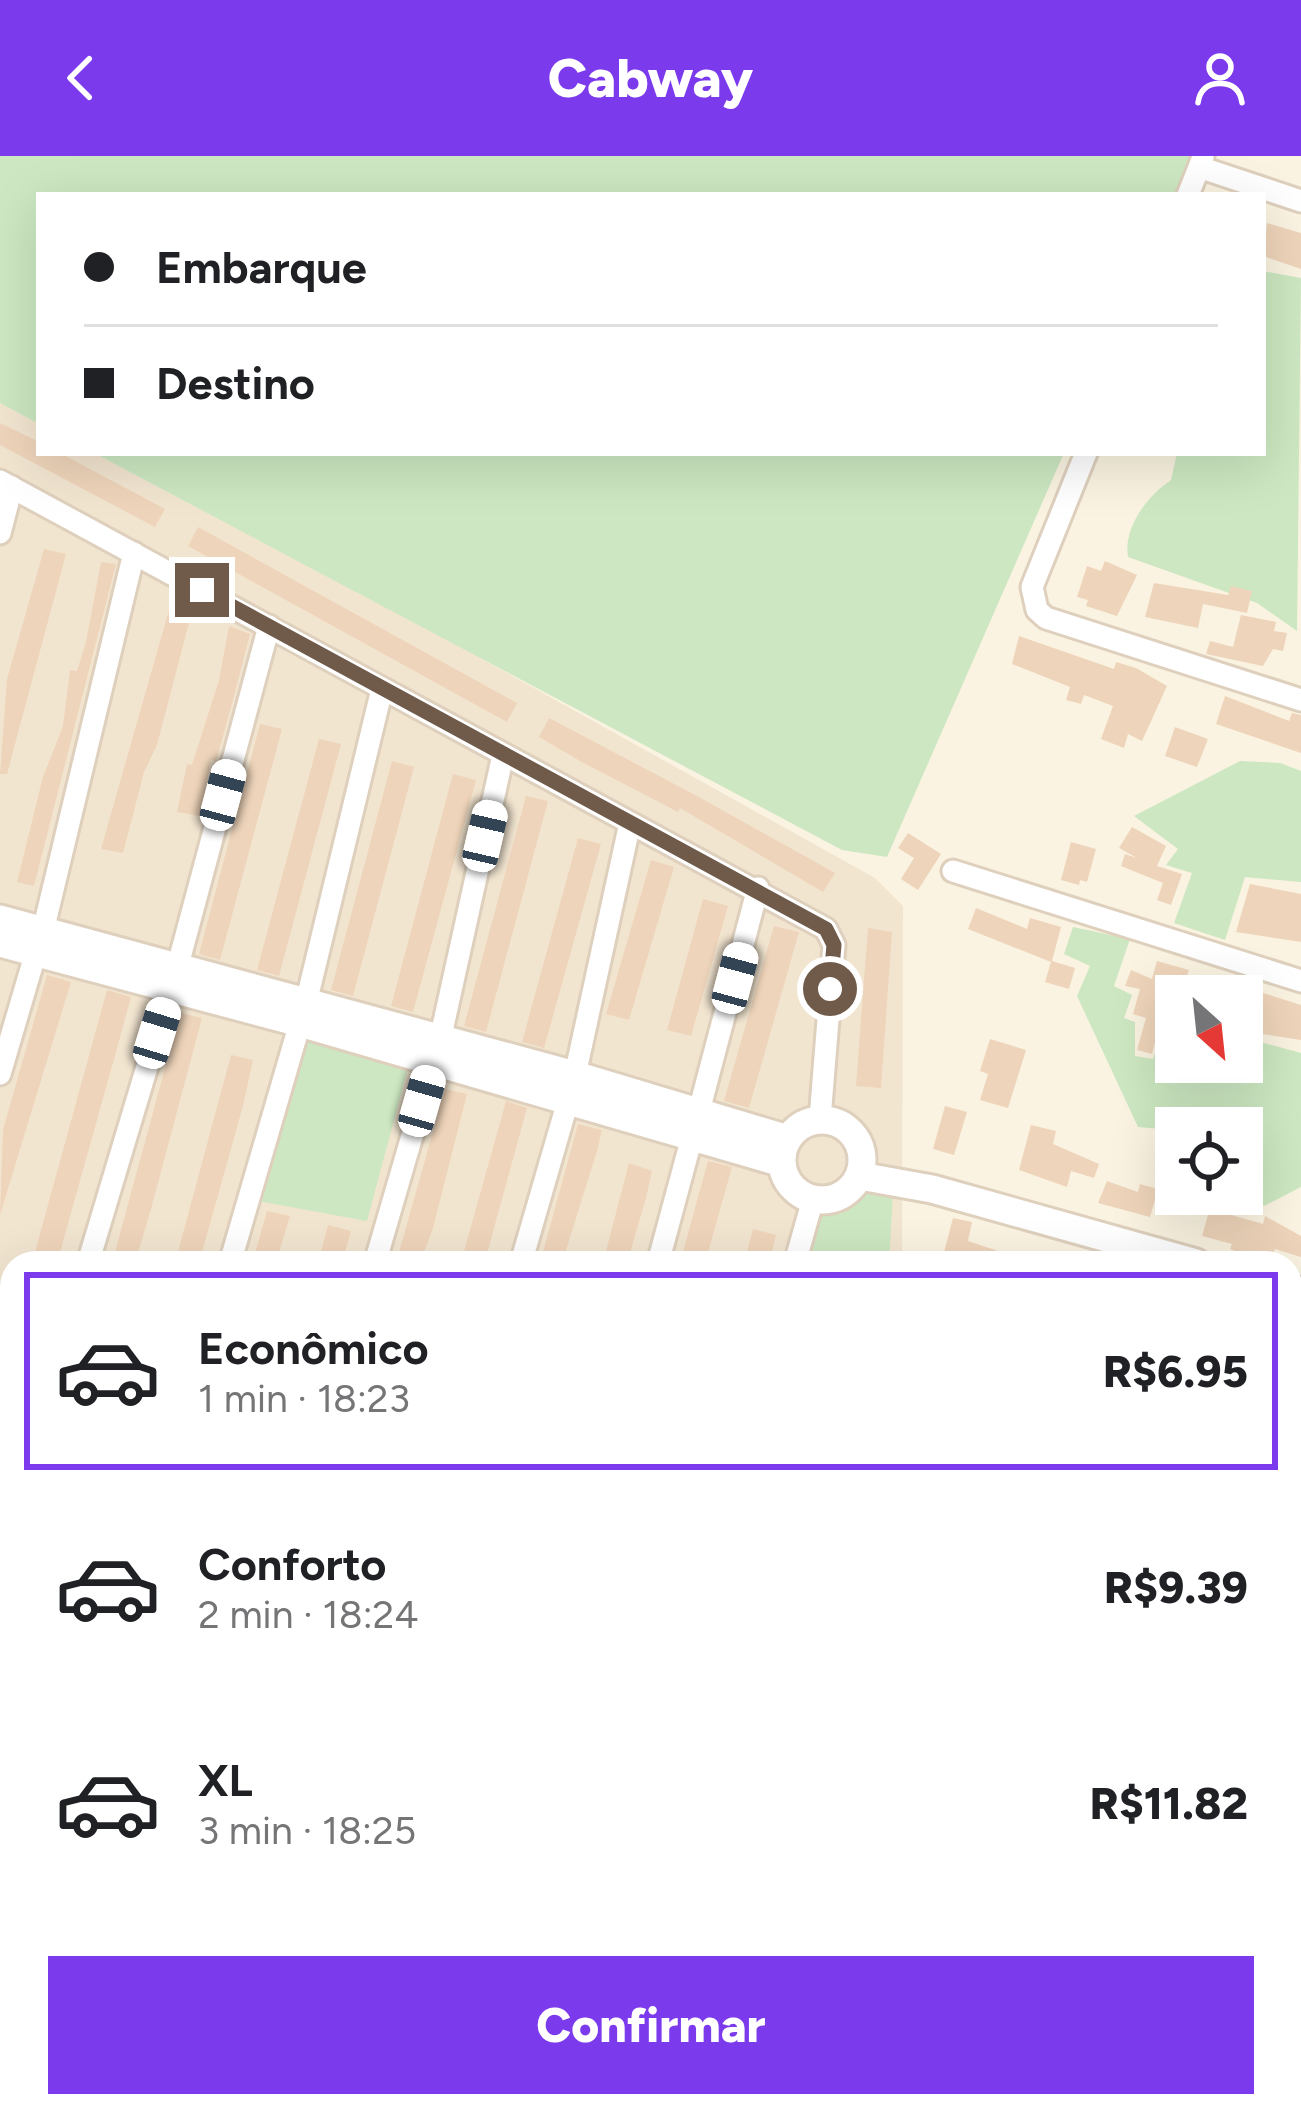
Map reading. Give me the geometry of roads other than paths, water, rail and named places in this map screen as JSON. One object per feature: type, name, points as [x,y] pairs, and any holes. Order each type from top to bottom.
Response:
[{"type":"street","points":[[1189,192],[1201,161],[1301,201]]},
{"type":"street","points":[[1085,456],[1033,587],[1037,610],[1046,618],[1301,700]]},
{"type":"street","points":[[0,533],[6,484],[758,889],[832,937],[820,1120]]},
{"type":"street","points":[[0,1074],[39,942],[134,554]]},
{"type":"street","points":[[92,1251],[174,976],[269,626]]},
{"type":"street","points":[[234,1251],[303,1013],[382,689]]},
{"type":"street","points":[[379,1251],[437,1051],[503,754]]},
{"type":"street","points":[[524,1251],[571,1088],[630,823]]},
{"type":"street","points":[[953,871],[1301,981]]},
{"type":"street","points":[[661,1251],[758,889]]},
{"type":"street","points":[[0,919],[39,942]]},
{"type":"street","points":[[0,943],[39,942],[174,976],[785,1151]]},
{"type":"street","points":[[820,1120],[833,1120],[856,1136],[863,1163],[860,1176],[840,1196],[813,1199],[791,1186],[785,1151],[820,1120]]},
{"type":"street","points":[[860,1176],[932,1189],[1153,1251]]},
{"type":"street","points":[[798,1251],[813,1199]]}]
